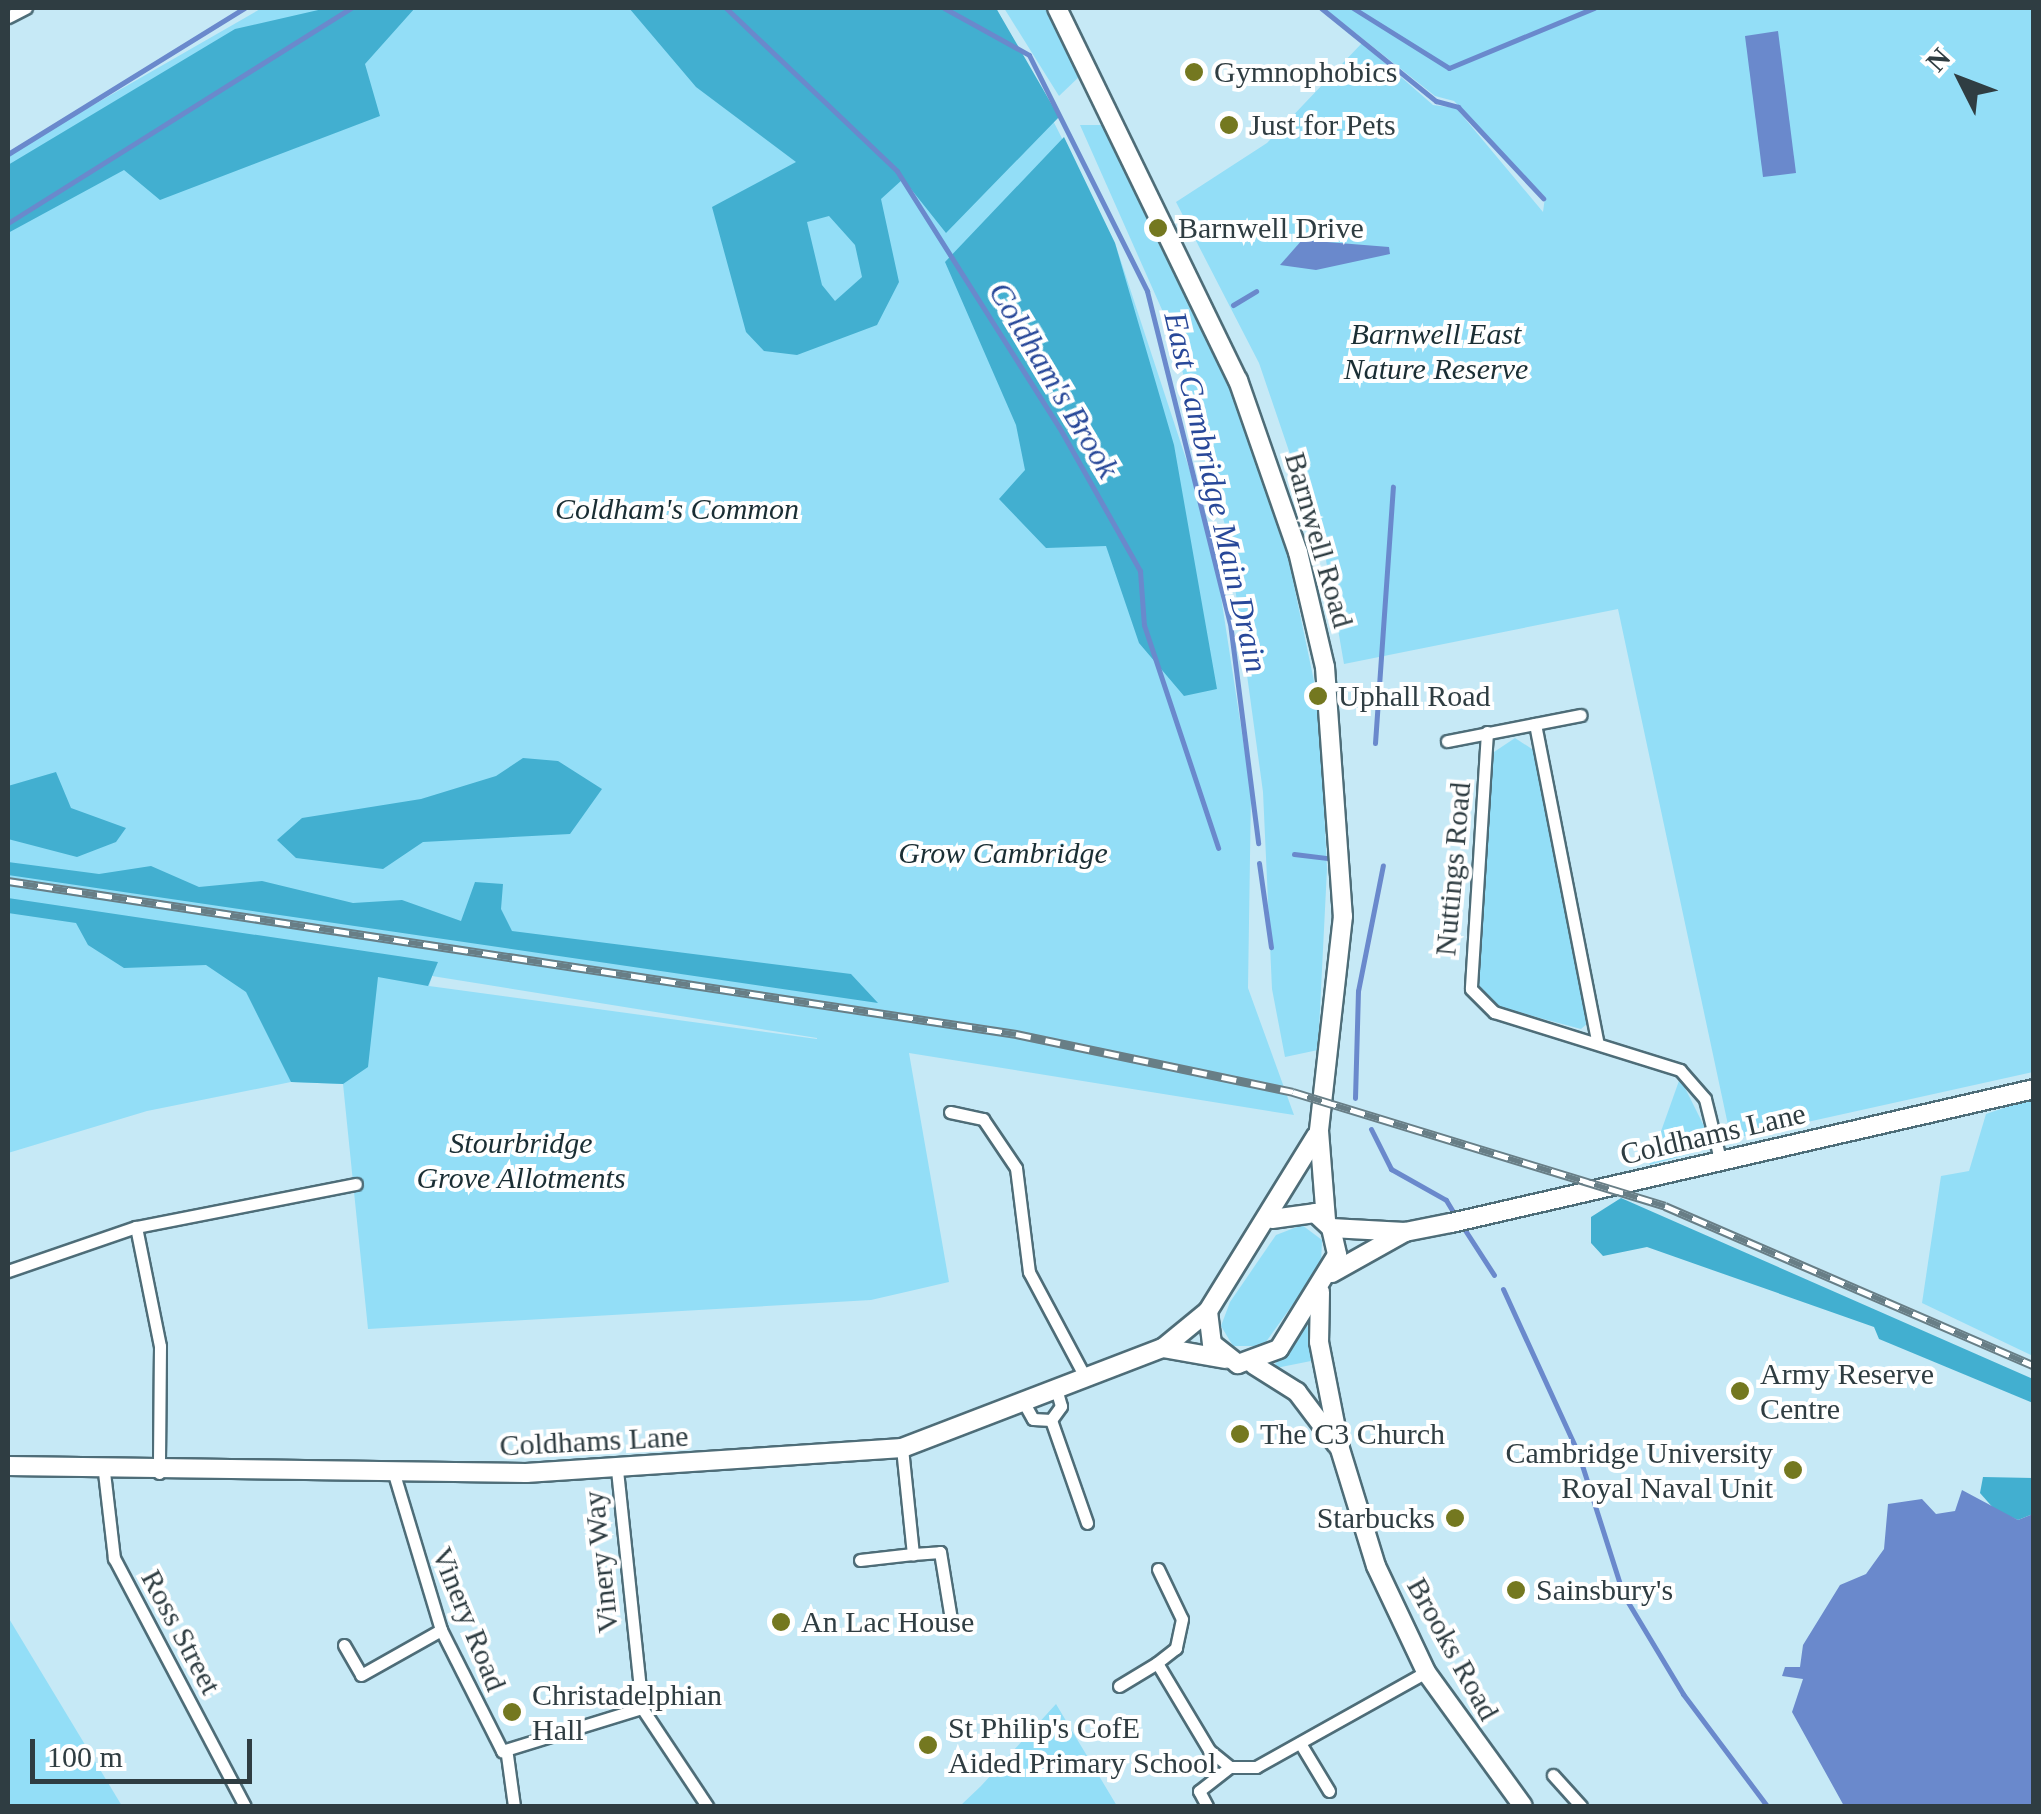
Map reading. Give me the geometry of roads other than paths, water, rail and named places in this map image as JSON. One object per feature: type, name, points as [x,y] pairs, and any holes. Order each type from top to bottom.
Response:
[{"type":"main road","name":"Barnwell Road","points":[[1057,8],[1238,380],[1298,552],[1325,667],[1343,916],[1319,1130],[1332,1273]]},
{"type":"main road","name":"Coldhams Lane","points":[[1272,1219],[1303,1210],[1328,1224],[1405,1232],[2034,1089]]},
{"type":"main road","name":"Barnwell Road","points":[[1208,1310],[1272,1219],[1319,1130]]},
{"type":"main road","name":"Coldhams Lane","points":[[1332,1273],[1405,1232]]},
{"type":"main road","points":[[1163,1348],[1254,1365],[1279,1349],[1332,1273]]},
{"type":"main road","name":"Brooks Road","points":[[1320,1292],[1319,1342],[1340,1449],[1376,1566],[1426,1672],[1523,1806]]},
{"type":"main road","name":"Coldhams Lane","points":[[8,1466],[159,1473],[617,1470],[902,1448],[1163,1348],[1208,1310]]},
{"type":"main road","points":[[1208,1310],[1212,1344],[1226,1359]]},
{"type":"main road","name":"Brooks Road","points":[[1254,1365],[1297,1392],[1340,1449]]},
{"type":"street","points":[[8,17],[26,8]]},
{"type":"street","points":[[1446,740],[1580,714]]},
{"type":"street","points":[[1536,724],[1597,1041]]},
{"type":"street","name":"Nuttings Road","points":[[1487,732],[1471,988],[1494,1012],[1597,1041],[1687,1076],[1705,1099],[1720,1158]]},
{"type":"street","points":[[950,1112],[988,1123],[1016,1168],[1029,1272],[1085,1377]]},
{"type":"street","points":[[8,1271],[136,1227],[356,1184]]},
{"type":"street","points":[[136,1227],[160,1346],[159,1473]]},
{"type":"street","points":[[1051,1420],[1061,1406],[1056,1390]]},
{"type":"street","points":[[1024,1404],[1033,1418],[1051,1420]]},
{"type":"street","points":[[1051,1420],[1087,1523]]},
{"type":"street","points":[[902,1448],[913,1554]]},
{"type":"street","name":"Vinery Way","points":[[617,1470],[642,1708]]},
{"type":"street","name":"Ross Street","points":[[104,1472],[114,1558],[245,1806]]},
{"type":"street","name":"Vinery Road","points":[[394,1474],[441,1630],[507,1755]]},
{"type":"street","points":[[860,1560],[940,1552],[951,1619]]},
{"type":"street","points":[[1119,1686],[1176,1648],[1182,1620],[1158,1570]]},
{"type":"street","points":[[344,1645],[361,1675],[441,1630]]},
{"type":"street","points":[[1157,1663],[1209,1750],[1230,1767]]},
{"type":"street","points":[[1207,1806],[1199,1791],[1230,1767],[1256,1767],[1426,1672]]},
{"type":"street","points":[[514,1806],[507,1755],[642,1708],[708,1806]]},
{"type":"street","points":[[1300,1744],[1329,1792]]},
{"type":"street","points":[[1552,1775],[1580,1806]]},
{"type":"waterway","name":"Coldham's Brook","points":[[8,154],[244,8]]},
{"type":"waterway","name":"East Cambridge Main Drain","points":[[8,223],[351,8]]},
{"type":"waterway","name":"Coldham's Brook","points":[[726,8],[897,171],[1059,427],[1140,571],[1144,625],[1218,848]]},
{"type":"waterway","points":[[944,8],[1029,55],[1147,291],[1230,623],[1258,843]]},
{"type":"waterway","points":[[1321,8],[1436,101],[1458,107],[1543,198]]},
{"type":"waterway","points":[[1353,8],[1449,68],[1594,8]]},
{"type":"waterway","points":[[1233,305],[1256,291]]},
{"type":"waterway","points":[[1375,743],[1393,487]]},
{"type":"waterway","points":[[1294,854],[1328,858]]},
{"type":"waterway","points":[[1259,863],[1271,947]]},
{"type":"waterway","points":[[1355,1098],[1358,991],[1383,865]]},
{"type":"waterway","points":[[1371,1129],[1391,1169],[1446,1200],[1457,1218]]},
{"type":"waterway","points":[[1463,1227],[1494,1275]]},
{"type":"waterway","points":[[1503,1289],[1575,1446]]},
{"type":"waterway","points":[[1581,1462],[1623,1594],[1683,1694],[1767,1806]]},
{"type":"railway","points":[[8,881],[1016,1034],[1293,1092],[1665,1206],[2034,1366]]},
{"type":"place","name":"Gymnophobics","points":[[1194,72]]},
{"type":"place","name":"Just for Pets","points":[[1229,125]]},
{"type":"place","name":"Barnwell Drive","points":[[1158,228]]},
{"type":"place","name":"Uphall Road","points":[[1318,696]]},
{"type":"place","name":"Army Reserve Centre","points":[[1740,1391]]},
{"type":"place","name":"The C3 Church","points":[[1240,1434]]},
{"type":"place","name":"Cambridge University Royal Naval Unit","points":[[1793,1470]]},
{"type":"place","name":"Starbucks","points":[[1455,1518]]},
{"type":"place","name":"Sainsbury's","points":[[1516,1590]]},
{"type":"place","name":"An Lac House","points":[[781,1622]]},
{"type":"place","name":"Christadelphian Hall","points":[[512,1712]]},
{"type":"place","name":"St Philip's CofE Aided Primary School","points":[[928,1745]]},
{"type":"park label","name":"Barnwell East Nature Reserve","points":[[1436,351]]},
{"type":"park label","name":"Coldham's Common","points":[[677,509]]},
{"type":"park label","name":"Grow Cambridge","points":[[1003,853]]},
{"type":"park label","name":"Stourbridge Grove Allotments","points":[[521,1160]]}]
